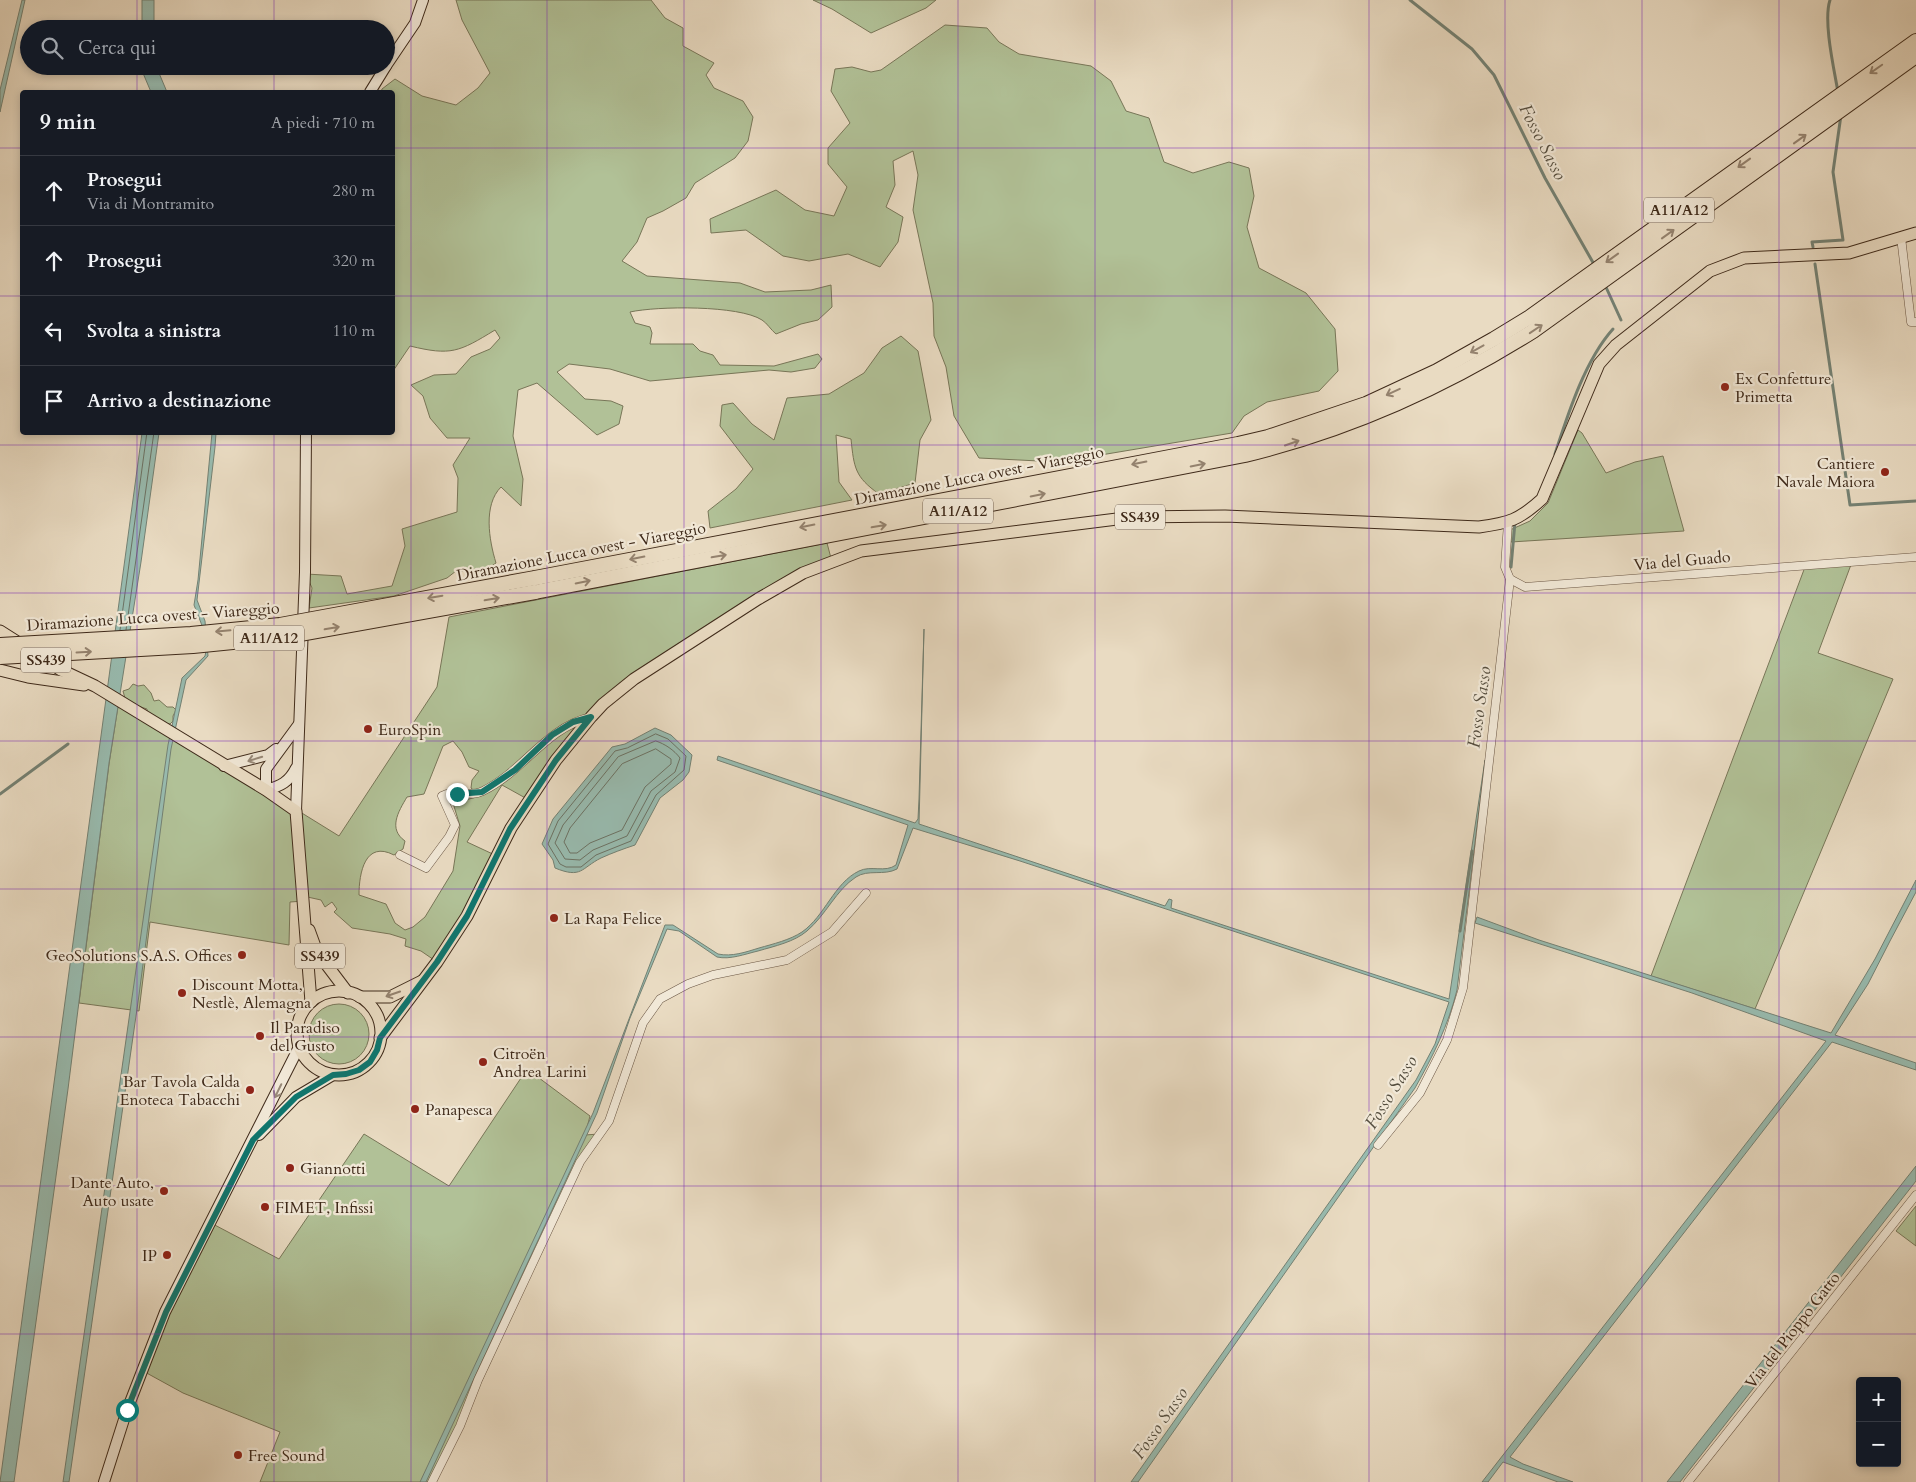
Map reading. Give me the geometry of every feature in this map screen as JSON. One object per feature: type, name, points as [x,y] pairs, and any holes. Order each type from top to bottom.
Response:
[{"type":"highway","name":"Diramazione Lucca ovest - Viareggio","points":[[1442,375],[1530,317],[1916,41]]},
{"type":"highway","name":"Diramazione Lucca ovest - Viareggio","points":[[0,645],[190,634],[280,625],[671,565],[1242,450],[1268,437],[1366,404],[1498,353],[1533,331],[1916,56]]},
{"type":"highway","name":"Diramazione Lucca ovest - Viareggio","points":[[0,656],[192,646],[283,637],[535,585],[685,548],[1242,450]]},
{"type":"main road","points":[[395,53],[415,23],[423,0]]},
{"type":"main road","points":[[371,90],[380,75]]},
{"type":"main road","name":"SS439","points":[[380,1038],[424,980],[467,916],[510,829],[556,760],[591,717],[603,704],[634,679],[758,599],[803,573],[861,551],[1133,517],[1225,516],[1479,527],[1508,523],[1527,513],[1542,499],[1599,364],[1616,345],[1710,271],[1744,258],[1850,253],[1916,233]]},
{"type":"main road","points":[[296,811],[306,435]]},
{"type":"main road","name":"SS439","points":[[0,631],[61,670],[95,686],[123,703],[266,790],[296,811],[311,1002],[322,995],[335,992],[348,993],[360,997],[390,997],[424,980]]},
{"type":"main road","name":"SS439","points":[[0,670],[28,677],[95,686]]},
{"type":"main road","points":[[296,768],[291,778],[281,786],[266,790],[266,769],[299,724]]},
{"type":"main road","points":[[224,766],[268,754],[283,744]]},
{"type":"main road","name":"SS439","points":[[304,914],[317,952],[348,993]]},
{"type":"main road","name":"SS439","points":[[333,1075],[359,1070],[370,1062],[377,1050],[380,1026],[376,1014],[369,1004],[360,997]]},
{"type":"main road","points":[[311,1002],[299,1021],[297,1034],[299,1047],[312,1066],[333,1075]]},
{"type":"main road","points":[[104,1482],[127,1410],[166,1312],[299,1047]]},
{"type":"main road","points":[[253,1140],[296,1097],[333,1075]]},
{"type":"street","points":[[1901,238],[1911,322],[1916,322]]},
{"type":"street","points":[[1378,1145],[1420,1093],[1447,1040],[1463,988],[1510,579],[1505,567],[1508,523]]},
{"type":"street","name":"Via del Guado","points":[[1510,579],[1525,587],[1916,557]]},
{"type":"street","points":[[400,855],[426,868],[449,837],[455,825],[442,796],[449,792],[463,794],[482,792],[515,770],[552,735],[573,722],[591,717]]},
{"type":"street","points":[[432,1482],[460,1426],[478,1380],[580,1162],[609,1121],[643,1023],[660,999],[688,984],[713,975],[786,960],[832,932],[866,893]]},
{"type":"street","name":"Via del Pioppo Gatto","points":[[1688,1482],[1916,1195]]},
{"type":"green space","points":[[456,0],[651,0],[665,18],[683,28],[683,46],[714,63],[706,75],[714,88],[743,101],[753,117],[748,141],[735,158],[695,183],[686,198],[647,218],[637,242],[622,261],[647,276],[740,283],[765,292],[811,290],[831,285],[832,307],[818,320],[801,324],[776,334],[766,323],[751,315],[717,309],[678,308],[630,312],[635,323],[650,327],[652,333],[650,344],[693,344],[700,351],[713,355],[720,365],[774,366],[818,354],[822,359],[815,368],[791,372],[769,370],[650,381],[610,369],[569,364],[557,372],[585,399],[611,401],[623,406],[619,424],[597,435],[537,383],[518,390],[513,436],[523,479],[521,506],[501,487],[495,494],[489,523],[491,544],[496,563],[484,571],[456,571],[447,578],[394,596],[309,608],[312,588],[306,574],[341,576],[347,594],[392,586],[405,546],[402,529],[457,512],[458,478],[453,465],[470,438],[447,438],[430,418],[423,396],[411,385],[434,375],[456,374],[471,357],[490,349],[500,338],[495,330],[472,343],[454,350],[436,351],[410,346],[395,368],[395,90],[382,90],[395,79],[422,96],[456,105],[478,88],[490,73],[462,20]]},
{"type":"green space","points":[[813,0],[936,0],[926,8],[871,33],[832,9]]},
{"type":"green space","points":[[945,25],[987,28],[999,42],[1019,54],[1091,66],[1111,81],[1126,111],[1149,118],[1164,162],[1193,173],[1229,162],[1249,168],[1254,196],[1247,227],[1259,268],[1306,293],[1335,329],[1338,371],[1319,391],[1267,402],[1244,416],[1232,433],[1059,462],[979,458],[954,416],[946,367],[934,336],[933,303],[913,210],[918,175],[913,151],[893,161],[895,185],[886,207],[903,217],[898,242],[880,267],[848,254],[809,261],[783,256],[746,230],[711,233],[710,219],[776,190],[805,210],[834,216],[847,187],[828,164],[828,148],[850,123],[831,91],[835,69],[852,67],[871,72],[881,70]]},
{"type":"green space","points":[[901,336],[918,351],[931,420],[920,440],[915,483],[879,494],[860,477],[853,457],[851,439],[836,435],[839,482],[852,500],[710,528],[708,511],[736,489],[753,469],[720,426],[722,405],[733,403],[752,424],[774,440],[787,398],[829,394],[864,373],[882,348]]},
{"type":"green space","points":[[1578,430],[1582,433],[1606,473],[1635,462],[1663,456],[1684,531],[1511,542],[1510,530],[1530,521],[1548,503]]},
{"type":"green space","points":[[827,543],[832,562],[803,573],[603,704],[529,800],[502,785],[467,842],[497,856],[437,962],[421,951],[405,946],[406,939],[390,934],[352,928],[334,912],[337,909],[332,902],[325,907],[321,900],[303,896],[304,901],[290,902],[289,945],[150,922],[139,1011],[79,1003],[109,764],[119,700],[339,836],[437,687],[449,617]],"holes":[[[453,741],[462,752],[469,767],[479,771],[472,780],[471,788],[481,796],[453,803],[460,826],[453,871],[425,917],[413,927],[405,930],[395,923],[386,904],[359,895],[362,869],[370,855],[376,852],[394,855],[403,849],[405,841],[400,836],[396,826],[398,814],[407,797],[424,794],[443,746]]]},
{"type":"green space","points":[[1852,562],[1818,653],[1893,679],[1755,1009],[1651,976],[1805,567]]},
{"type":"green space","points":[[133,684],[138,686],[144,685],[151,693],[154,701],[159,700],[167,707],[173,707],[176,710],[173,721],[170,724],[164,723],[147,712],[147,709],[126,702],[123,691],[129,689]]},
{"type":"green space","points":[[333,1004],[345,1004],[361,1012],[367,1022],[369,1034],[367,1046],[361,1056],[345,1064],[333,1064],[317,1056],[309,1040],[309,1028],[317,1012]]},
{"type":"green space","points":[[527,1069],[590,1116],[585,1135],[599,1134],[580,1163],[436,1482],[260,1482],[280,1432],[183,1393],[143,1371],[211,1223],[279,1259],[364,1134],[449,1186]]},
{"type":"green space","points":[[1916,1206],[1916,1246],[1896,1231]]},
{"type":"water","points":[[22,0],[25,0],[0,112],[0,90]]},
{"type":"water","points":[[142,0],[154,0],[154,20],[142,20]]},
{"type":"water","points":[[144,75],[160,75],[166,90],[150,90]]},
{"type":"water","points":[[142,435],[159,435],[141,562],[109,763],[68,1089],[14,1482],[0,1482]]},
{"type":"water","points":[[212,435],[216,435],[197,600],[205,621],[208,656],[186,680],[171,749],[139,995],[69,1482],[63,1482],[168,745],[182,678],[205,656],[206,651],[203,628],[194,605]]},
{"type":"water","points":[[924,629],[919,824],[1165,906],[1169,899],[1172,900],[1171,908],[1449,999],[1485,760],[1457,990],[1439,1040],[1415,1088],[1138,1482],[1131,1482],[1416,1080],[1435,1044],[1449,1002],[1020,861],[913,828],[897,869],[887,872],[866,873],[856,877],[849,882],[814,925],[802,935],[790,941],[743,955],[722,958],[717,957],[679,931],[667,929],[630,1018],[597,1113],[426,1482],[420,1482],[593,1113],[665,925],[673,925],[718,954],[728,955],[744,952],[781,942],[802,932],[817,917],[836,891],[850,876],[864,869],[887,868],[896,865],[908,825],[717,760],[718,756],[915,823],[918,819],[919,799]]},
{"type":"water","points":[[655,728],[671,735],[692,755],[689,772],[683,780],[660,798],[635,845],[601,858],[581,871],[571,872],[555,868],[553,860],[542,844],[553,819],[612,747],[625,744]]},
{"type":"water","points":[[1916,880],[1916,892],[1868,984],[1835,1035],[1916,1063],[1916,1070],[1832,1042],[1510,1457],[1523,1464],[1573,1482],[1558,1482],[1503,1462],[1488,1482],[1482,1482],[1826,1041],[1692,993],[1475,923],[1477,917],[1539,940],[1831,1033],[1875,959]]},
{"type":"water","points":[[1916,1166],[1916,1181],[1680,1482],[1667,1482]]},
{"type":"waterway","name":"Fosso Sasso","points":[[1410,0],[1472,49],[1494,75],[1545,178],[1595,266]]},
{"type":"waterway","points":[[1830,0],[1828,32],[1838,92]]},
{"type":"waterway","points":[[1813,247],[1812,242],[1843,240],[1833,172],[1841,115]]},
{"type":"waterway","points":[[1815,264],[1850,505],[1916,501]]},
{"type":"waterway","name":"Fosso Sasso","points":[[1605,285],[1621,320]]},
{"type":"waterway","name":"Fosso Sasso","points":[[1555,454],[1578,388],[1594,356],[1613,329]]},
{"type":"waterway","name":"Fosso Sasso","points":[[1511,567],[1515,522]]},
{"type":"waterway","points":[[0,794],[68,744]]},
{"type":"waterway","name":"Fosso Sasso","points":[[1460,931],[1472,851]]},
{"type":"place","name":"Ex Confetture Primetta","points":[[1725,387]]},
{"type":"place","name":"Cantiere Navale Maiora","points":[[1885,472]]},
{"type":"place","name":"EuroSpin","points":[[368,729]]},
{"type":"place","name":"La Rapa Felice","points":[[554,918]]},
{"type":"place","name":"GeoSolutions S.A.S. Offices","points":[[242,955]]},
{"type":"place","name":"Discount Motta, Nestlè, Alemagna","points":[[182,993]]},
{"type":"place","name":"Il Paradiso del Gusto","points":[[260,1036]]},
{"type":"place","name":"Citroën Andrea Larini","points":[[483,1062]]},
{"type":"place","name":"Bar Tavola Calda Enoteca Tabacchi","points":[[250,1090]]},
{"type":"place","name":"Panapesca","points":[[415,1109]]},
{"type":"place","name":"Giannotti","points":[[290,1168]]},
{"type":"place","name":"Dante Auto, Auto usate","points":[[164,1191]]},
{"type":"place","name":"FIMET, Infissi","points":[[265,1207]]},
{"type":"place","name":"IP","points":[[167,1255]]},
{"type":"place","name":"Free Sound","points":[[238,1455]]},
{"type":"route","points":[[127,1410],[166,1312],[253,1140],[296,1097],[333,1075],[359,1070],[370,1062],[377,1050],[380,1038],[437,962],[467,916],[510,829],[556,760],[591,717],[573,722],[552,735],[515,770],[482,792],[457,794]]}]
